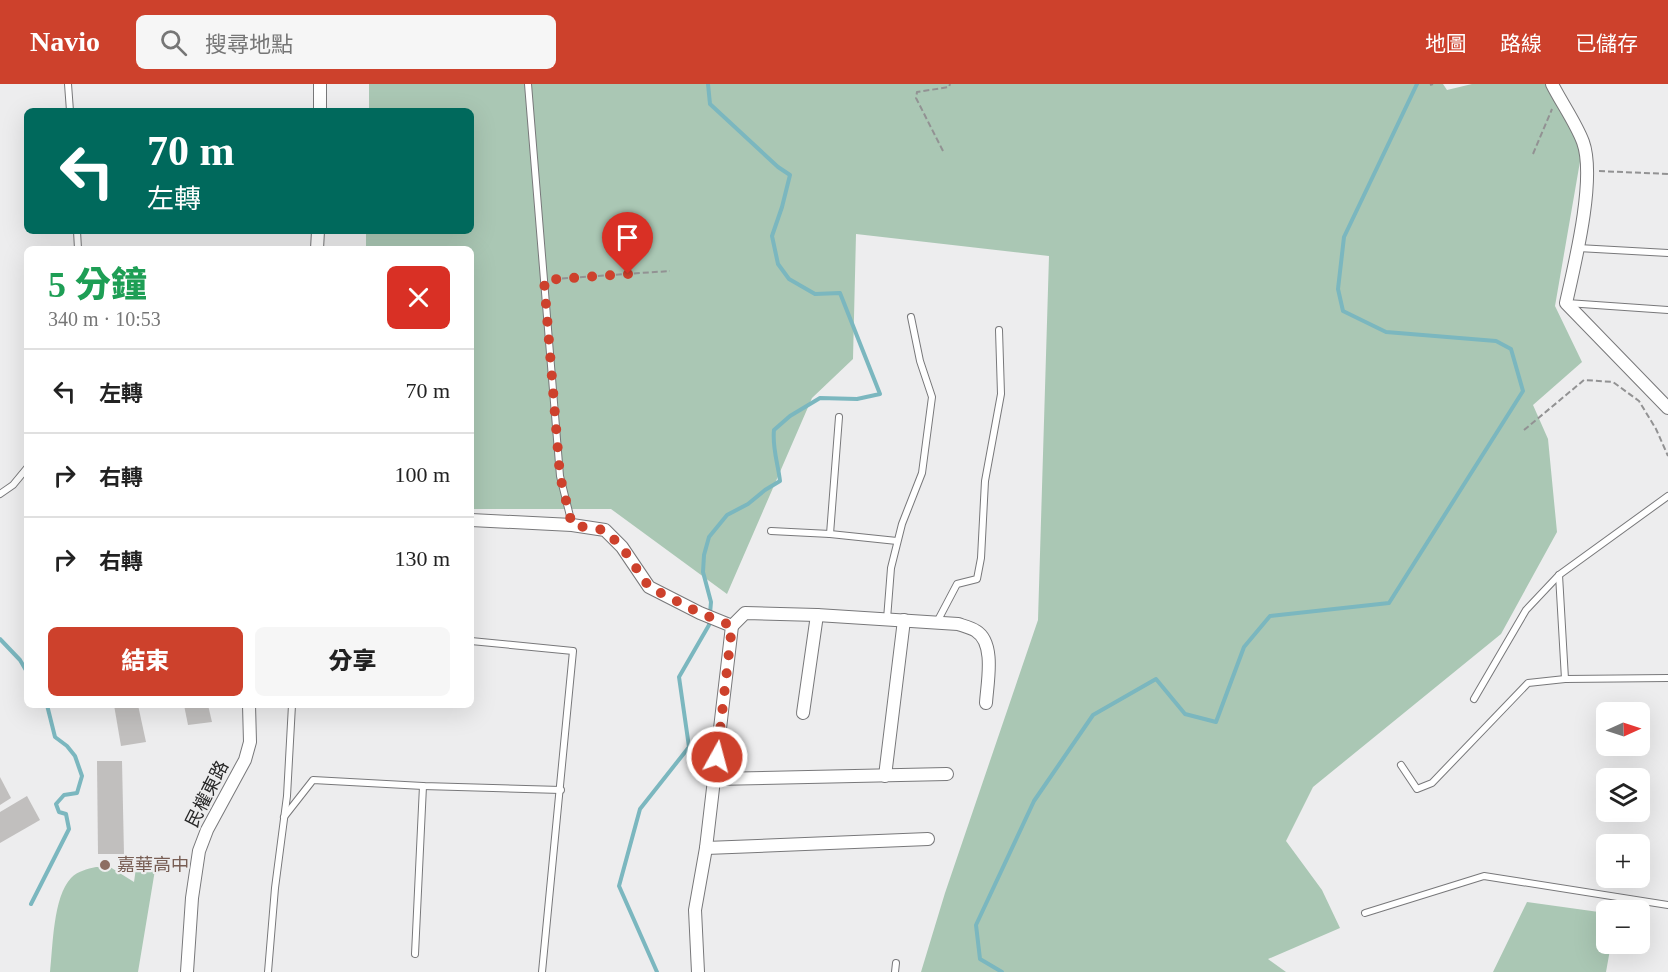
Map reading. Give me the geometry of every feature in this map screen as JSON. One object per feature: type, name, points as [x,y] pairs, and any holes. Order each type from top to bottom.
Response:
[{"type":"street","points":[[320,84],[320,108]]},
{"type":"street","points":[[1552,84],[1583,142],[1588,171],[1578,248],[1566,303],[1667,405]]},
{"type":"street","points":[[474,520],[572,525],[604,530],[622,547],[649,587],[700,613],[732,626]]},
{"type":"street","points":[[698,972],[695,910],[706,848],[732,626],[745,613],[937,622],[958,624],[977,631],[986,642],[989,661],[986,703]]},
{"type":"street","points":[[803,713],[818,615]]},
{"type":"street","points":[[885,776],[904,620]]},
{"type":"street","name":"民權東路","points":[[187,972],[192,898],[199,851],[207,830],[245,760],[250,742],[249,708]]},
{"type":"street","points":[[714,779],[947,774]]},
{"type":"street","points":[[706,848],[928,839]]},
{"type":"lane","points":[[68,84],[70,108]]},
{"type":"lane","points":[[528,84],[560,476],[572,525]]},
{"type":"lane","points":[[1578,248],[1668,253]]},
{"type":"lane","points":[[1566,303],[1668,310]]},
{"type":"lane","points":[[886,619],[891,568],[897,541],[922,473],[932,397],[920,361],[911,318]]},
{"type":"lane","points":[[937,622],[957,584],[977,579],[981,558],[985,481],[1001,394],[999,330]]},
{"type":"lane","points":[[830,534],[839,417]]},
{"type":"lane","points":[[0,494],[13,485],[24,472]]},
{"type":"lane","points":[[1474,699],[1526,610],[1559,575],[1668,496]]},
{"type":"lane","points":[[771,531],[897,541]]},
{"type":"lane","points":[[1559,575],[1565,679]]},
{"type":"lane","points":[[474,640],[573,651],[542,972]]},
{"type":"lane","points":[[1401,765],[1418,789],[1432,783],[1528,683],[1565,679],[1668,678]]},
{"type":"lane","points":[[268,972],[284,817],[292,708]]},
{"type":"lane","points":[[284,817],[313,780],[561,790]]},
{"type":"lane","points":[[416,954],[423,786]]},
{"type":"lane","points":[[1365,914],[1484,876],[1668,905]]},
{"type":"lane","points":[[895,972],[896,963]]},
{"type":"path","points":[[943,151],[916,98],[917,92],[949,87],[950,84]]},
{"type":"path","points":[[1533,154],[1558,96]]},
{"type":"path","points":[[1588,171],[1668,174]]},
{"type":"path","points":[[544,280],[670,271]]},
{"type":"path","points":[[1524,430],[1584,380],[1613,382],[1639,401],[1656,429],[1668,456]]},
{"type":"green space","points":[[369,84],[1443,84],[1447,90],[1472,84],[1549,84],[1582,150],[1555,306],[1582,362],[1533,405],[1548,439],[1557,532],[1501,634],[1313,787],[1286,841],[1322,890],[1340,928],[1268,959],[1286,972],[921,972],[945,893],[1038,620],[1049,256],[856,234],[853,359],[812,398],[727,594],[611,509],[474,509],[474,246],[366,246],[366,234],[474,234],[474,108],[369,108]]},
{"type":"green space","points":[[96,867],[110,867],[134,882],[136,868],[155,870],[138,972],[50,972],[57,909],[65,886],[77,874]]},
{"type":"green space","points":[[1527,902],[1596,912],[1596,954],[1609,954],[1606,972],[1493,972]]},
{"type":"building","points":[[115,708],[139,708],[146,742],[121,746]]},
{"type":"building","points":[[185,708],[209,708],[212,722],[188,725]]},
{"type":"building","points":[[97,761],[122,761],[124,854],[98,854]]},
{"type":"building","points":[[0,777],[11,798],[0,805]]},
{"type":"building","points":[[27,796],[40,820],[0,843],[0,812]]},
{"type":"waterway","points":[[657,972],[619,886],[640,809],[689,747],[679,677],[709,625],[711,602],[703,572],[704,555],[709,537],[727,515],[748,504],[780,481],[774,449],[774,430],[790,416],[820,398],[857,399],[880,394],[840,293],[815,294],[789,279],[778,264],[772,236],[790,175],[778,167],[710,104],[708,84]]},
{"type":"waterway","points":[[1002,972],[980,959],[976,925],[1034,801],[1093,715],[1156,679],[1185,714],[1216,722],[1244,647],[1270,616],[1389,603],[1523,391],[1511,349],[1496,341],[1386,332],[1343,311],[1338,289],[1344,237],[1417,84]]},
{"type":"waterway","points":[[0,639],[24,667]]},
{"type":"waterway","points":[[31,904],[69,829],[66,814],[59,812],[56,804],[64,795],[77,793],[82,776],[75,756],[55,737],[48,708]]},
{"type":"place","name":"嘉華高中","points":[[105,865]]},
{"type":"route","points":[[628,274],[544,280],[560,476],[572,525],[604,530],[622,547],[649,587],[700,613],[732,626],[717,757]]}]
